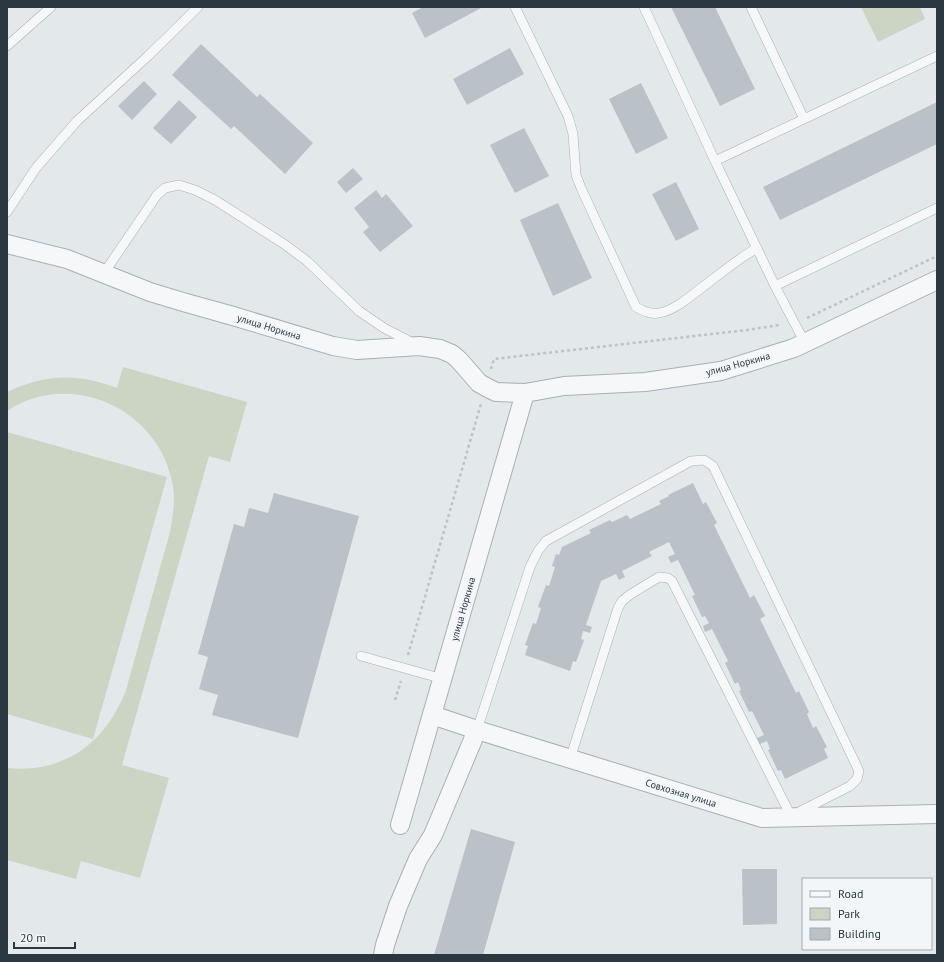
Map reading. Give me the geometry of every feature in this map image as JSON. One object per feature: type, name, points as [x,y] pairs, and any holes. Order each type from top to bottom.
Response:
[{"type":"street","name":"улица Норкина","points":[[7,244],[67,259],[150,292],[333,346],[357,350],[419,346],[440,349],[452,354],[479,383],[496,392],[525,393],[564,386],[645,382],[721,371],[794,348],[937,280]]},
{"type":"street","name":"улица Норкина","points":[[400,825],[525,393]]},
{"type":"street","name":"Совхозная улица","points":[[432,715],[762,818],[791,816],[937,814]]},
{"type":"street","points":[[383,955],[398,906],[418,859],[433,835],[477,730]]},
{"type":"lane","points":[[7,46],[51,7]]},
{"type":"lane","points":[[7,212],[36,168],[77,121],[148,56],[198,7]]},
{"type":"lane","points":[[515,7],[568,116],[573,134],[576,175],[636,307],[645,312],[658,314],[671,309],[683,302],[740,258],[757,248]]},
{"type":"lane","points":[[644,7],[715,161],[775,286],[805,343]]},
{"type":"lane","points":[[751,7],[804,119]]},
{"type":"lane","points":[[715,161],[937,56]]},
{"type":"lane","points":[[104,273],[157,195],[165,188],[180,186],[195,190],[215,200],[284,244],[307,261],[359,311],[384,328],[419,346]]},
{"type":"lane","points":[[775,286],[937,208]]},
{"type":"lane","points":[[477,730],[530,567],[538,551],[546,540],[691,461],[704,460],[713,466],[859,771],[857,779],[850,786],[791,816],[672,581],[668,578],[659,577],[631,594],[622,601],[618,608],[570,759]]},
{"type":"lane","points":[[362,656],[443,679]]},
{"type":"path","points":[[395,700],[494,359],[747,330],[799,322],[937,256]]},
{"type":"green space","points":[[861,7],[920,7],[925,19],[878,42]]},
{"type":"green space","points":[[123,367],[247,402],[230,462],[209,456],[122,765],[169,778],[140,878],[81,861],[76,879],[7,860],[7,768],[28,769],[47,766],[65,760],[81,751],[95,739],[118,709],[126,690],[170,532],[174,506],[174,494],[172,481],[163,455],[149,433],[130,416],[108,403],[83,395],[57,394],[32,399],[7,411],[7,392],[35,382],[62,378],[88,380],[117,388]]},
{"type":"green space","points":[[7,432],[167,477],[93,739],[7,714]]},
{"type":"building","points":[[423,7],[483,7],[425,38],[412,13]]},
{"type":"building","points":[[671,7],[715,7],[755,89],[720,106]]},
{"type":"building","points":[[201,44],[257,97],[260,94],[313,143],[285,174],[234,126],[231,129],[172,75]]},
{"type":"building","points":[[510,48],[524,74],[467,105],[453,79]]},
{"type":"building","points":[[144,81],[157,94],[132,120],[118,106]]},
{"type":"building","points":[[641,83],[668,138],[636,154],[609,99]]},
{"type":"building","points":[[179,100],[197,117],[171,144],[153,128]]},
{"type":"building","points":[[937,102],[937,144],[780,220],[763,187]]},
{"type":"building","points":[[524,128],[549,176],[515,193],[490,145]]},
{"type":"building","points":[[353,168],[363,179],[346,193],[337,182]]},
{"type":"building","points":[[676,182],[699,229],[676,241],[652,194]]},
{"type":"building","points":[[376,190],[382,198],[386,194],[413,226],[380,252],[363,232],[369,227],[354,208]]},
{"type":"building","points":[[558,203],[592,278],[553,296],[520,220]]},
{"type":"building","points":[[693,483],[703,504],[706,502],[717,523],[714,525],[750,598],[754,595],[765,616],[760,619],[796,693],[799,691],[809,712],[807,714],[813,728],[816,726],[827,747],[824,749],[828,758],[785,779],[781,770],[778,771],[768,750],[770,749],[767,741],[760,744],[757,738],[764,735],[752,711],[749,712],[739,691],[741,690],[738,682],[735,684],[725,663],[728,661],[712,629],[705,632],[703,626],[709,623],[705,616],[702,617],[692,596],[695,595],[678,560],[671,563],[668,557],[675,554],[669,542],[649,552],[652,556],[622,571],[625,577],[619,580],[616,574],[601,581],[586,625],[592,627],[590,633],[583,631],[581,639],[584,640],[576,662],[573,661],[570,671],[525,655],[528,646],[525,645],[533,623],[536,624],[541,608],[538,607],[546,585],[549,586],[555,567],[552,566],[556,554],[559,555],[562,547],[591,533],[589,530],[610,520],[612,522],[627,515],[630,519],[661,504],[659,501],[669,496],[668,495]]},
{"type":"building","points":[[274,493],[359,516],[298,738],[212,715],[218,695],[199,689],[208,657],[198,654],[234,524],[244,527],[249,508],[268,513]]},
{"type":"building","points":[[471,829],[515,842],[483,955],[434,955]]},
{"type":"building","points":[[742,869],[777,869],[777,924],[743,925]]}]
